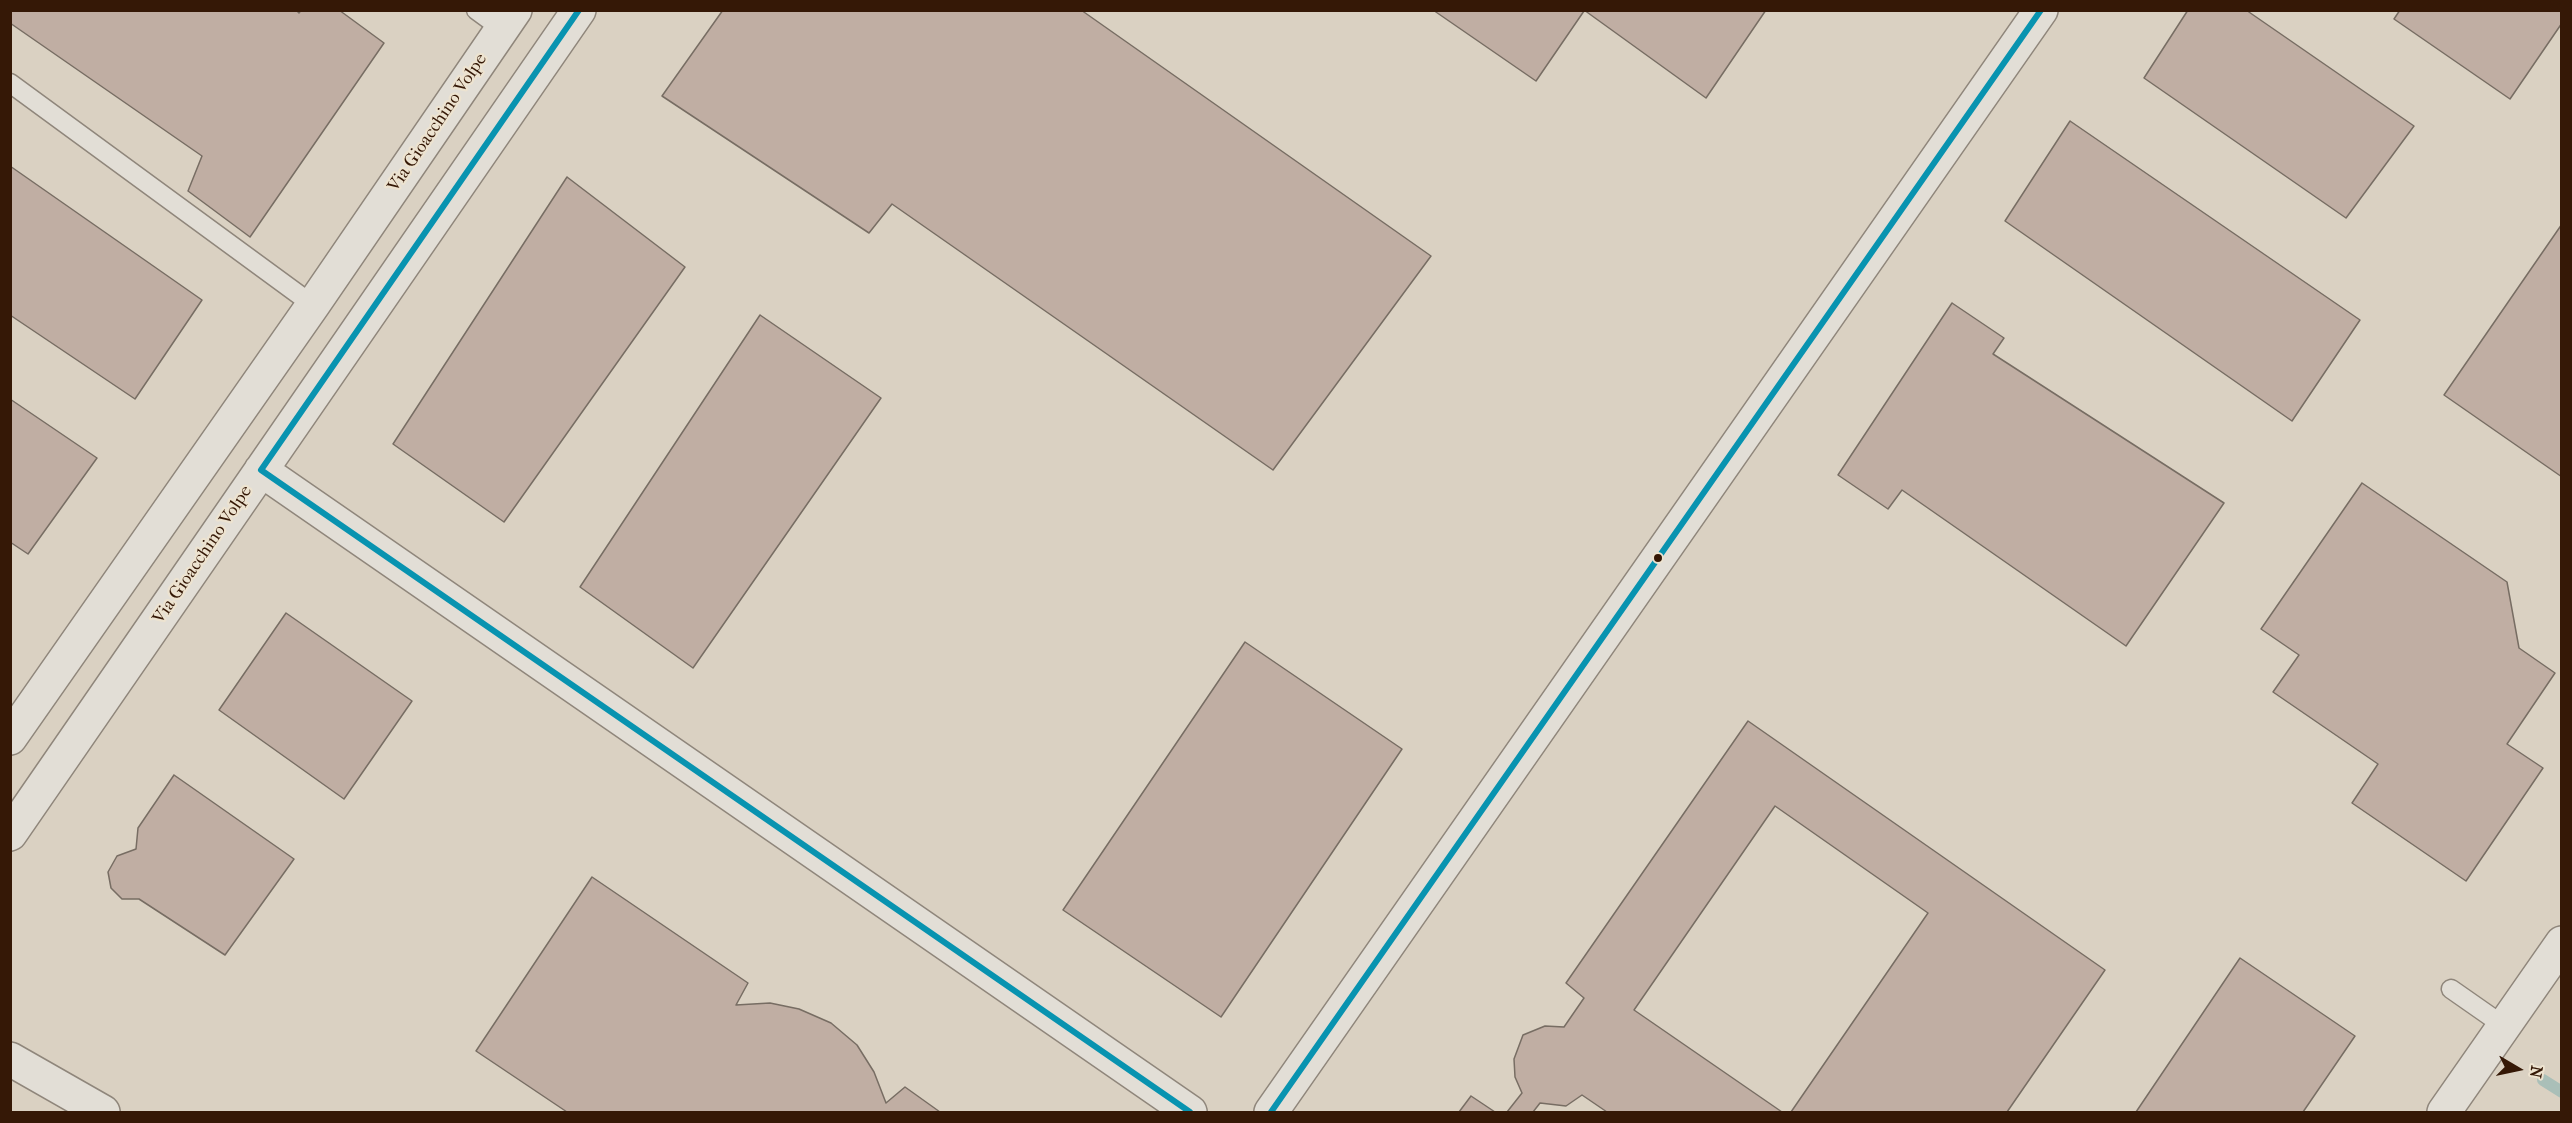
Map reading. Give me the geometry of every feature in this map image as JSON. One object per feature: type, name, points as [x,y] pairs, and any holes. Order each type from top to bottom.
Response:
[{"type":"street","name":"Via Gioacchino Volpe","points":[[10,834],[579,10]]},
{"type":"street","points":[[1271,1113],[2041,10]]},
{"type":"street","name":"Via Gioacchino Volpe","points":[[10,738],[313,305],[498,17]]},
{"type":"street","points":[[261,470],[1190,1113]]},
{"type":"street","points":[[2444,1113],[2562,943]]},
{"type":"street","points":[[10,1059],[103,1113]]},
{"type":"lane","points":[[10,83],[313,305]]},
{"type":"lane","points":[[2451,990],[2504,1026]]},
{"type":"building","points":[[10,10],[296,10],[299,13],[301,10],[339,10],[384,43],[250,237],[188,191],[202,156],[10,23]]},
{"type":"building","points":[[723,10],[1081,10],[1431,256],[1273,470],[892,204],[869,233],[662,96]]},
{"type":"building","points":[[1433,10],[1584,10],[1584,11],[1536,81]]},
{"type":"building","points":[[1584,10],[1766,10],[1706,98]]},
{"type":"building","points":[[2188,10],[2246,10],[2414,126],[2346,218],[2144,78]]},
{"type":"building","points":[[2400,10],[2562,10],[2562,23],[2510,99],[2394,19]]},
{"type":"building","points":[[2070,121],[2360,320],[2292,421],[2005,221]]},
{"type":"building","points":[[10,166],[202,300],[135,399],[10,315]]},
{"type":"building","points":[[567,177],[685,267],[504,522],[393,444]]},
{"type":"building","points":[[2562,224],[2562,477],[2444,395]]},
{"type":"building","points":[[1952,303],[2004,338],[1993,354],[2224,503],[2126,646],[1902,490],[1888,509],[1838,475]]},
{"type":"building","points":[[760,315],[881,398],[693,668],[580,587]]},
{"type":"building","points":[[10,399],[97,458],[28,554],[10,542]]},
{"type":"building","points":[[2362,483],[2507,582],[2519,648],[2555,673],[2507,744],[2543,768],[2466,881],[2352,803],[2378,764],[2273,692],[2299,655],[2261,629]]},
{"type":"building","points":[[286,613],[412,701],[344,799],[219,710]]},
{"type":"building","points":[[1245,642],[1402,749],[1221,1017],[1063,910]]},
{"type":"building","points":[[1748,721],[2105,970],[2007,1112],[1791,1112],[1928,913],[1775,806],[1634,1010],[1782,1112],[1607,1112],[1582,1095],[1566,1106],[1540,1103],[1533,1112],[1507,1112],[1522,1093],[1515,1077],[1514,1059],[1523,1035],[1545,1026],[1564,1027],[1584,998],[1566,983]]},
{"type":"building","points":[[174,775],[294,859],[225,955],[139,899],[122,899],[111,888],[108,872],[117,856],[136,849],[138,828]]},
{"type":"building","points":[[592,877],[748,983],[736,1005],[770,1003],[799,1009],[831,1023],[857,1045],[874,1072],[886,1103],[905,1087],[940,1112],[567,1112],[476,1051]]},
{"type":"building","points":[[2240,958],[2355,1036],[2303,1112],[2136,1112]]},
{"type":"building","points":[[1471,1096],[1495,1112],[1459,1112]]},
{"type":"waterway","points":[[2543,1080],[2562,1092]]},
{"type":"transit line","points":[[261,470],[579,10]]},
{"type":"transit line","points":[[1271,1112],[2041,10]]},
{"type":"transit line","points":[[261,470],[1190,1112]]}]
